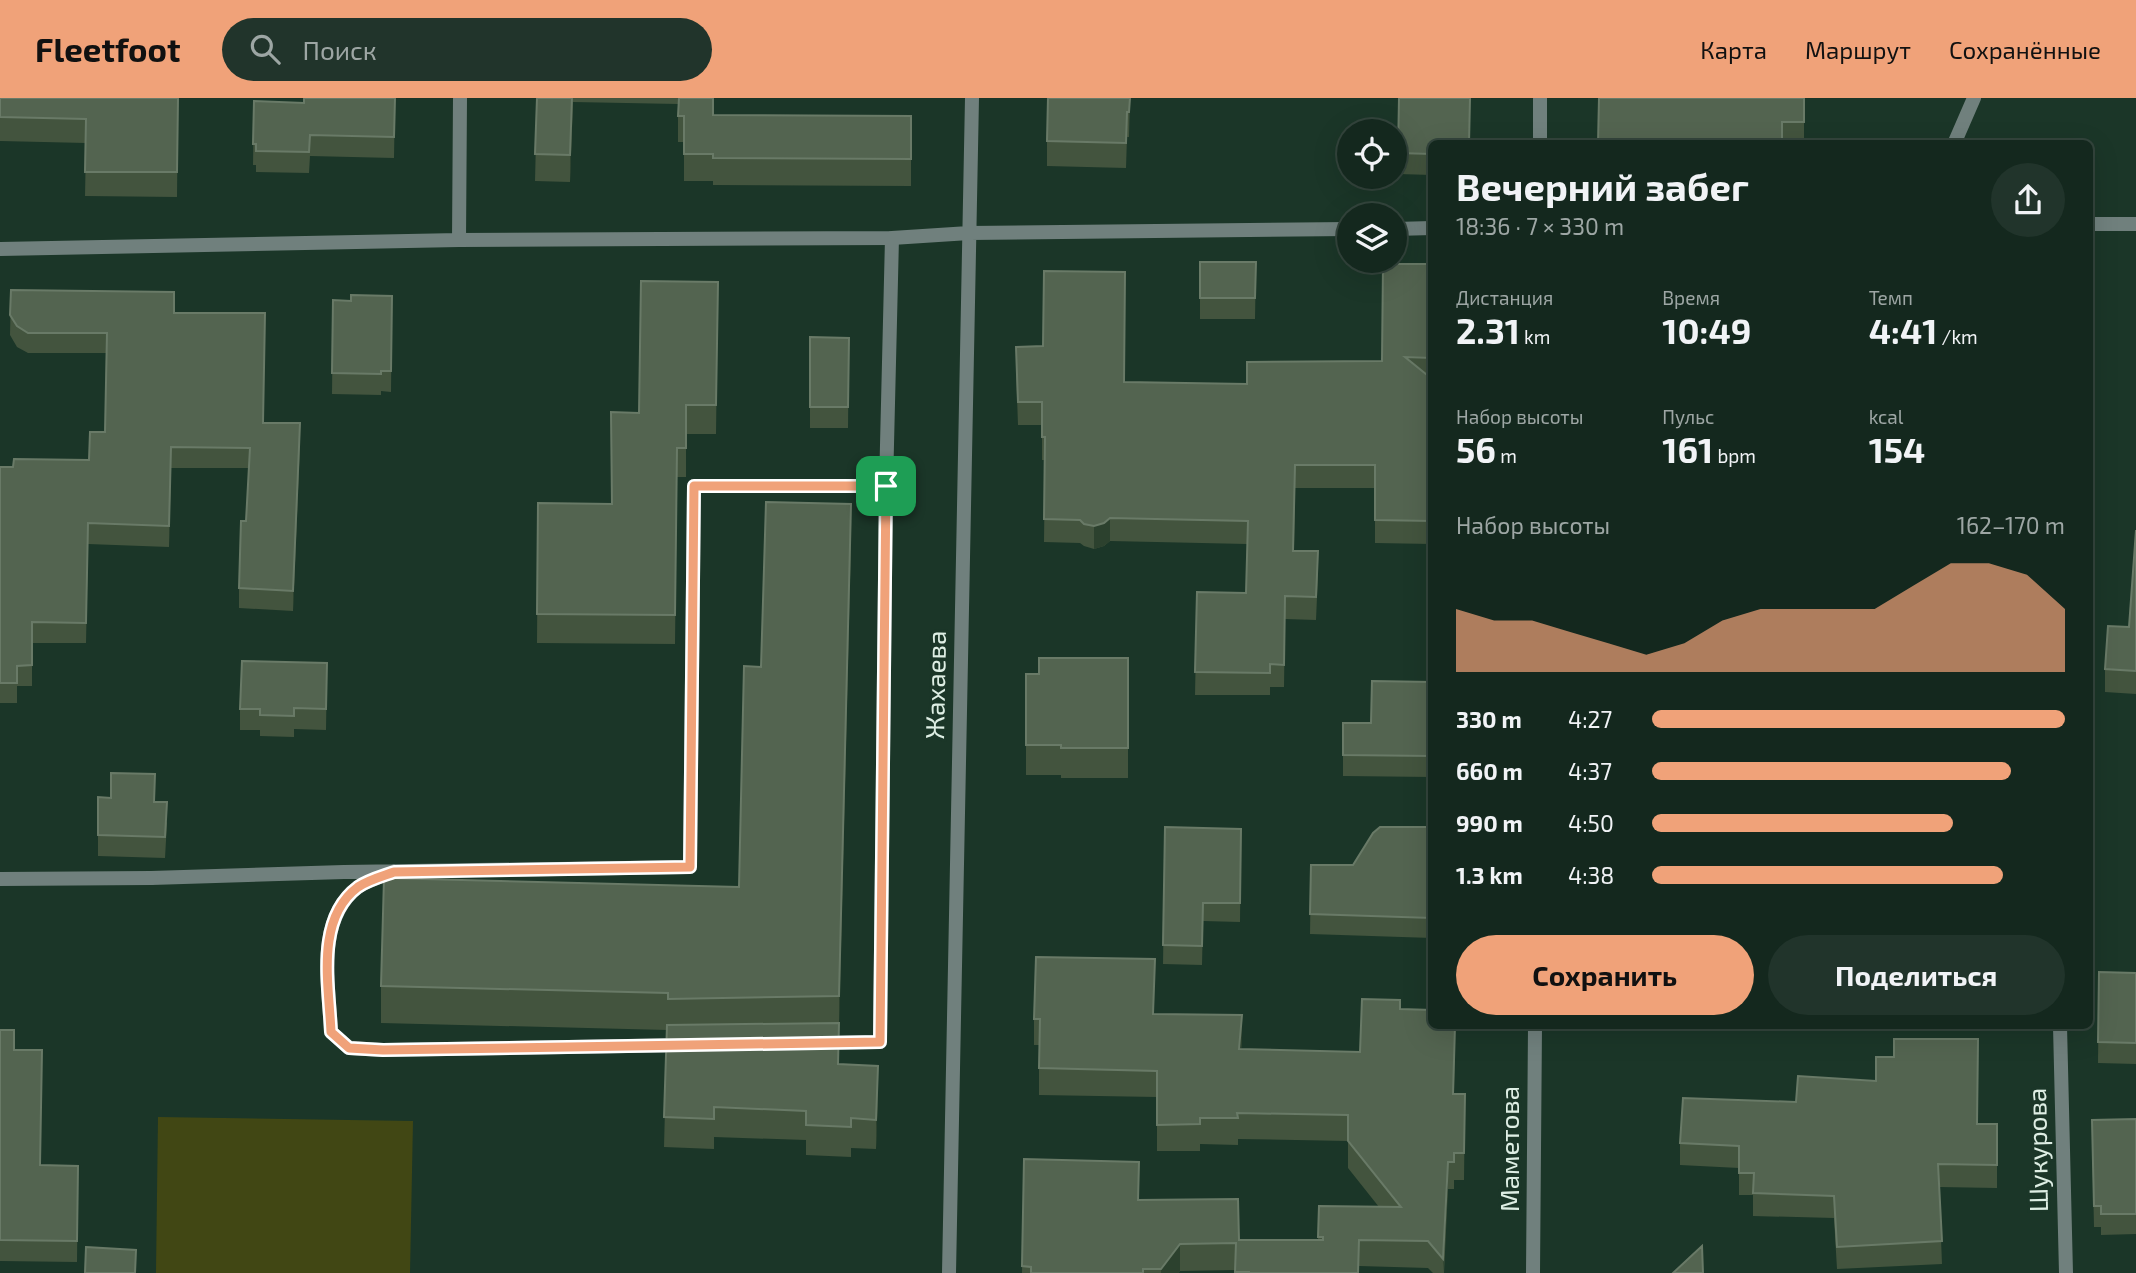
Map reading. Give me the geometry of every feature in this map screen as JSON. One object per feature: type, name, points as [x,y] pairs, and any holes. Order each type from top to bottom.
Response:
[{"type":"street","points":[[459,240],[460,98]]},
{"type":"street","name":"Жахаева","points":[[949,1273],[972,98]]},
{"type":"street","points":[[1540,98],[1540,140]]},
{"type":"street","points":[[1956,140],[1974,98]]},
{"type":"street","points":[[2093,224],[2136,224]]},
{"type":"street","points":[[1407,229],[1428,228]]},
{"type":"street","points":[[0,249],[459,240],[892,238],[969,233],[1337,229]]},
{"type":"street","points":[[811,1043],[880,1042],[886,486],[892,238]]},
{"type":"street","points":[[0,879],[690,867],[694,486],[886,486]]},
{"type":"street","points":[[394,872],[359,886],[338,908],[328,946],[331,1032],[349,1048],[383,1050],[701,1045]]},
{"type":"street","name":"Маметова","points":[[1534,1273],[1535,1029]]},
{"type":"street","name":"Шукурова","points":[[2060,1029],[2066,1273]]},
{"type":"green space","points":[[158,1117],[413,1121],[410,1273],[156,1273]]},
{"type":"building","points":[[0,98],[178,98],[177,172],[85,172],[86,119],[0,117]]},
{"type":"building","points":[[304,98],[395,98],[394,137],[310,135],[309,152],[256,151],[256,144],[253,144],[254,101],[304,103]]},
{"type":"building","points":[[537,98],[572,98],[570,155],[535,154]]},
{"type":"building","points":[[679,98],[713,98],[713,115],[911,116],[911,159],[713,158],[713,154],[684,154],[684,116],[678,116]]},
{"type":"building","points":[[1048,98],[1130,98],[1126,143],[1047,141]]},
{"type":"building","points":[[1399,98],[1470,98],[1469,140],[1428,140],[1428,154],[1407,153],[1407,119],[1399,119]]},
{"type":"building","points":[[1599,98],[1804,98],[1804,122],[1782,122],[1782,140],[1598,140]]},
{"type":"building","points":[[1200,262],[1256,262],[1255,298],[1200,298]]},
{"type":"building","points":[[1407,264],[1428,264],[1428,358],[1405,357],[1428,376],[1428,521],[1375,520],[1375,465],[1295,465],[1293,551],[1318,551],[1316,597],[1285,596],[1284,665],[1270,664],[1270,673],[1195,672],[1197,592],[1246,593],[1248,521],[1110,518],[1094,526],[1084,524],[1080,520],[1044,519],[1045,437],[1042,437],[1042,402],[1018,402],[1016,347],[1043,346],[1044,271],[1125,272],[1124,382],[1247,384],[1247,362],[1382,361],[1383,273],[1407,273]]},
{"type":"building","points":[[641,281],[718,282],[716,405],[686,405],[686,448],[677,448],[675,615],[537,614],[538,503],[612,504],[611,412],[639,413]]},
{"type":"building","points":[[11,290],[174,292],[174,313],[265,313],[263,423],[300,423],[293,591],[239,588],[241,521],[246,521],[250,448],[171,447],[169,526],[88,523],[86,623],[32,622],[32,665],[17,666],[17,683],[0,683],[0,467],[13,467],[14,459],[89,460],[90,432],[105,432],[107,333],[28,333],[17,326],[10,315]]},
{"type":"building","points":[[351,295],[392,296],[391,371],[381,371],[381,374],[332,373],[333,300],[351,301]]},
{"type":"building","points":[[810,337],[849,338],[848,407],[810,407]]},
{"type":"building","points":[[766,502],[851,504],[839,996],[668,999],[668,993],[381,986],[384,878],[739,887],[744,666],[761,667]]},
{"type":"building","points":[[2136,530],[2136,671],[2105,669],[2108,626],[2129,627]]},
{"type":"building","points":[[1039,658],[1128,658],[1128,748],[1026,745],[1026,674],[1039,674]]},
{"type":"building","points":[[242,661],[327,663],[326,709],[294,708],[294,716],[260,715],[260,709],[240,709]]},
{"type":"building","points":[[1372,681],[1428,682],[1428,756],[1343,755],[1343,723],[1371,723]]},
{"type":"building","points":[[111,773],[155,774],[154,802],[167,802],[165,837],[98,835],[98,797],[111,798]]},
{"type":"building","points":[[1165,827],[1241,829],[1240,903],[1203,903],[1202,946],[1163,945]]},
{"type":"building","points":[[1380,827],[1428,827],[1428,918],[1310,914],[1311,865],[1353,865],[1373,833]]},
{"type":"building","points":[[1036,957],[1155,959],[1153,1014],[1242,1015],[1239,1049],[1360,1052],[1362,999],[1400,1000],[1400,1009],[1428,1010],[1428,1029],[1455,1029],[1453,1094],[1465,1094],[1464,1153],[1454,1153],[1454,1162],[1448,1162],[1443,1259],[1428,1241],[1359,1240],[1358,1273],[1249,1273],[1235,1272],[1236,1243],[1180,1244],[1161,1269],[1143,1269],[1143,1273],[1031,1273],[1031,1267],[1022,1266],[1024,1159],[1139,1162],[1138,1200],[1238,1199],[1239,1240],[1323,1240],[1323,1237],[1318,1237],[1319,1206],[1401,1207],[1348,1141],[1348,1115],[1237,1113],[1238,1118],[1200,1118],[1200,1124],[1157,1125],[1157,1071],[1039,1068],[1040,1019],[1034,1019]]},
{"type":"building","points":[[2099,972],[2136,973],[2136,1043],[2098,1042]]},
{"type":"building","points":[[839,1023],[838,1064],[878,1066],[876,1120],[851,1118],[851,1127],[806,1125],[806,1111],[714,1107],[714,1119],[664,1117],[667,1025]]},
{"type":"building","points":[[0,1030],[14,1030],[14,1050],[42,1050],[40,1165],[78,1166],[77,1241],[0,1240]]},
{"type":"building","points":[[1894,1039],[1978,1039],[1977,1124],[1997,1124],[1997,1165],[1938,1164],[1942,1241],[1837,1247],[1834,1196],[1753,1193],[1754,1173],[1739,1173],[1739,1146],[1680,1143],[1683,1098],[1796,1102],[1798,1076],[1876,1081],[1876,1057],[1894,1057]]},
{"type":"building","points":[[2136,1119],[2136,1214],[2101,1214],[2101,1206],[2094,1206],[2092,1120]]},
{"type":"building","points":[[1702,1246],[1703,1273],[1673,1273]]},
{"type":"building","points":[[86,1247],[136,1250],[135,1273],[85,1273]]},
{"type":"route","points":[[694,486],[886,486],[880,1042],[383,1050],[349,1048],[331,1032],[328,946],[338,908],[359,886],[394,872],[690,867],[694,486]]}]
